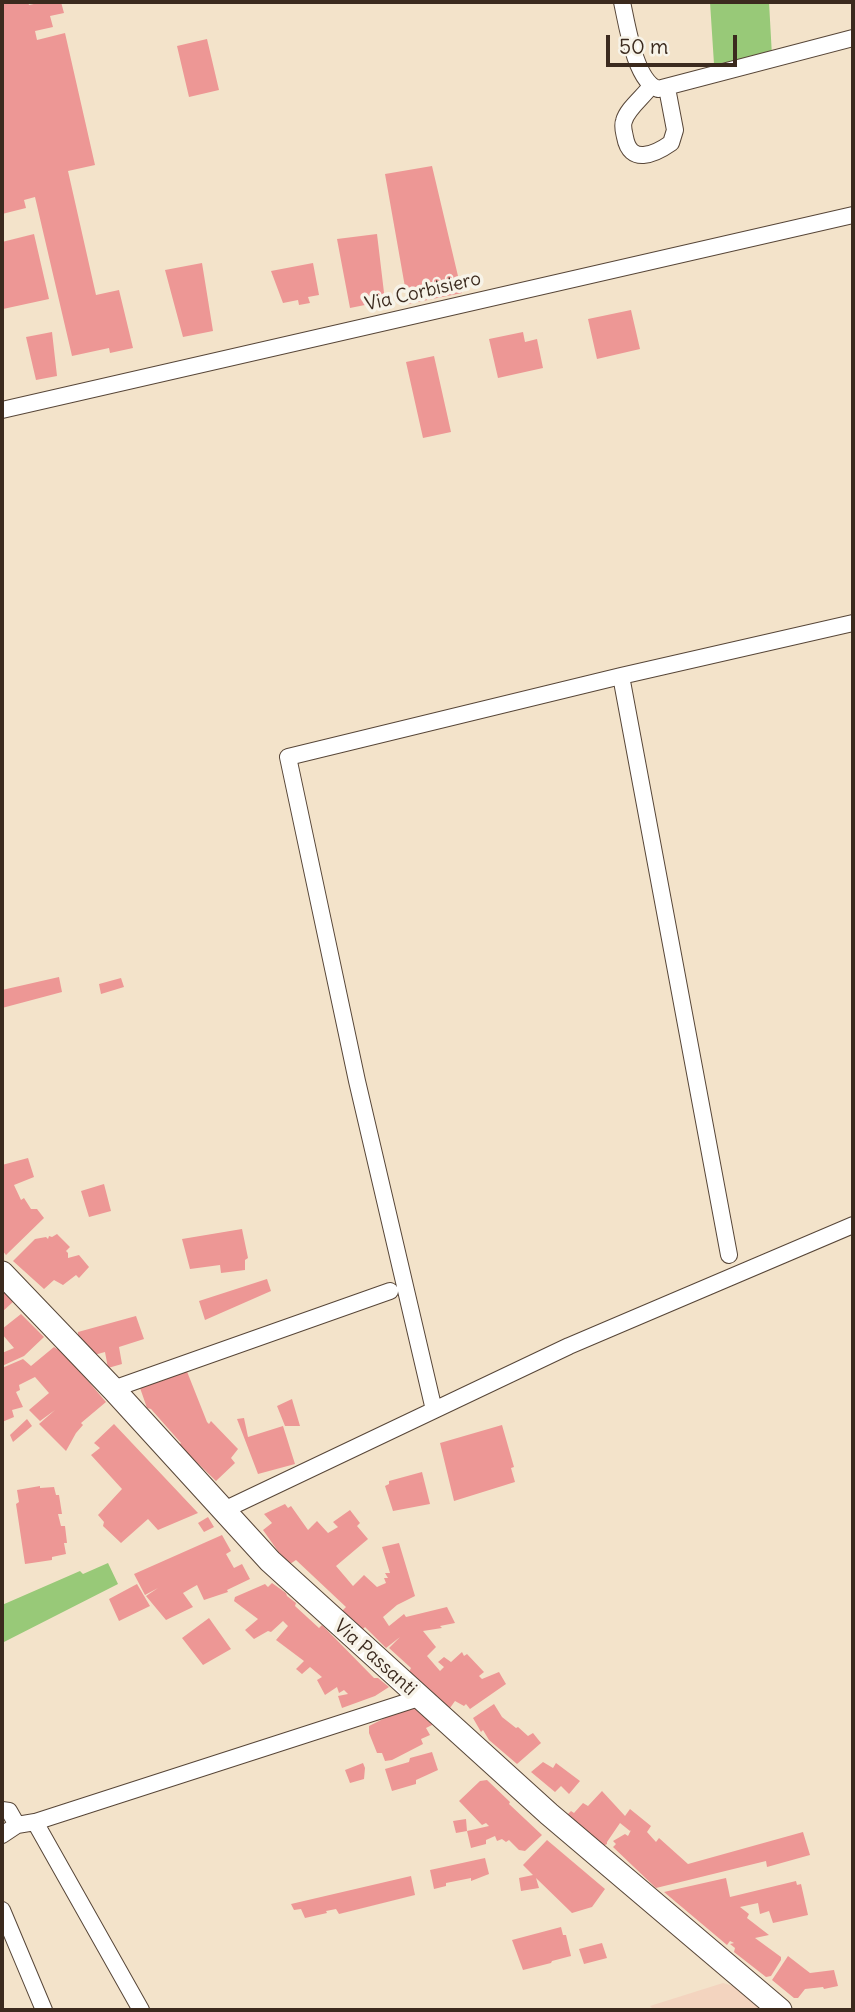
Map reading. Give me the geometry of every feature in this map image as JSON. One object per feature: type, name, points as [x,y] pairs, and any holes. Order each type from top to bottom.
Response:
[{"type":"street","points":[[622,2],[644,78],[659,87],[853,38]]},
{"type":"street","name":"Via Corbisiero","points":[[2,410],[853,215]]},
{"type":"street","points":[[434,1410],[357,1081],[288,757],[621,676],[853,624]]},
{"type":"street","points":[[621,676],[729,1255]]},
{"type":"street","points":[[224,1510],[569,1346],[853,1225]]},
{"type":"street","name":"Via Passanti","points":[[2,1273],[113,1389],[270,1561],[549,1814],[780,2010]]},
{"type":"street","points":[[113,1389],[390,1291]]},
{"type":"street","points":[[2,1835],[17,1825],[35,1822],[419,1698]]},
{"type":"street","points":[[2,1810],[9,1811],[17,1825]]},
{"type":"street","points":[[35,1822],[141,2010]]},
{"type":"street","points":[[2,1910],[44,2010]]},
{"type":"shaded area","points":[[723,1983],[733,1986],[763,2010],[654,2010],[650,2006]]},
{"type":"green space","points":[[710,2],[769,2],[772,56],[714,64]]},
{"type":"green space","points":[[108,1563],[118,1584],[2,1643],[2,1605],[80,1571],[83,1574]]},
{"type":"building","points":[[2,2],[28,2],[29,5],[61,2],[64,13],[50,16],[53,27],[35,31],[37,40],[65,33],[95,165],[68,171],[96,295],[119,290],[133,348],[110,353],[109,348],[72,356],[35,197],[24,200],[26,208],[2,214]]},
{"type":"building","points":[[207,39],[219,90],[189,97],[177,46]]},
{"type":"building","points":[[432,166],[462,293],[408,304],[385,174]]},
{"type":"building","points":[[34,234],[49,299],[3,309],[2,242]]},
{"type":"building","points":[[377,234],[385,301],[350,308],[337,239]]},
{"type":"building","points":[[202,263],[213,331],[183,337],[165,270]]},
{"type":"building","points":[[313,263],[319,295],[308,297],[310,303],[299,305],[298,300],[283,303],[271,271]]},
{"type":"building","points":[[631,310],[640,349],[597,359],[588,319]]},
{"type":"building","points":[[52,332],[57,376],[36,380],[26,337]]},
{"type":"building","points":[[523,332],[525,342],[537,339],[543,368],[498,378],[489,339]]},
{"type":"building","points":[[434,356],[451,432],[423,438],[406,362]]},
{"type":"building","points":[[59,977],[62,992],[2,1008],[2,990]]},
{"type":"building","points":[[121,978],[124,987],[101,994],[99,984]]},
{"type":"building","points":[[28,1158],[34,1177],[14,1185],[21,1200],[24,1198],[31,1209],[37,1209],[44,1218],[6,1255],[2,1250],[2,1165]]},
{"type":"building","points":[[104,1184],[111,1211],[89,1217],[81,1191]]},
{"type":"building","points":[[242,1229],[248,1258],[245,1260],[245,1270],[221,1273],[220,1265],[190,1269],[182,1239]]},
{"type":"building","points":[[57,1234],[70,1247],[66,1251],[68,1258],[79,1255],[89,1267],[79,1278],[76,1275],[63,1285],[54,1280],[44,1289],[13,1261],[35,1239],[48,1239],[49,1236]]},
{"type":"building","points":[[267,1279],[271,1291],[205,1320],[199,1301]]},
{"type":"building","points":[[2,1289],[14,1301],[2,1312]]},
{"type":"building","points":[[21,1314],[44,1337],[24,1356],[2,1366],[2,1353],[14,1348],[2,1334],[2,1329]]},
{"type":"building","points":[[136,1316],[144,1339],[119,1347],[122,1364],[108,1368],[105,1352],[94,1355],[78,1335],[78,1332]]},
{"type":"building","points":[[54,1347],[59,1347],[106,1402],[81,1423],[83,1425],[66,1451],[39,1424],[55,1410],[40,1421],[29,1410],[49,1393],[35,1377],[19,1385],[20,1390],[16,1392],[23,1407],[12,1410],[14,1417],[2,1422],[2,1368],[23,1359],[31,1366]]},
{"type":"building","points":[[186,1369],[207,1422],[209,1424],[211,1421],[238,1449],[231,1458],[235,1463],[216,1481],[179,1445],[181,1443],[151,1409],[147,1408],[139,1385]]},
{"type":"building","points":[[292,1399],[300,1426],[285,1426],[277,1406]]},
{"type":"building","points":[[244,1418],[248,1437],[283,1426],[295,1464],[258,1474],[237,1419]]},
{"type":"building","points":[[27,1419],[32,1426],[13,1442],[10,1435]]},
{"type":"building","points":[[114,1424],[198,1513],[158,1530],[148,1519],[121,1543],[103,1526],[104,1522],[98,1515],[122,1489],[91,1455],[100,1448],[94,1443]]},
{"type":"building","points":[[502,1425],[514,1467],[511,1468],[515,1482],[454,1501],[440,1443]]},
{"type":"building","points":[[422,1472],[430,1504],[393,1511],[385,1486],[389,1481]]},
{"type":"building","points":[[40,1486],[54,1487],[56,1495],[59,1495],[62,1514],[58,1514],[61,1526],[65,1526],[66,1554],[52,1557],[52,1560],[25,1564],[16,1504],[19,1502],[17,1490]]},
{"type":"building","points":[[285,1504],[288,1508],[291,1506],[308,1530],[317,1521],[328,1533],[338,1527],[333,1522],[350,1510],[360,1523],[357,1526],[368,1539],[336,1566],[353,1586],[364,1575],[377,1587],[386,1583],[384,1578],[388,1578],[385,1573],[390,1573],[382,1547],[399,1543],[415,1596],[397,1605],[383,1617],[389,1626],[404,1614],[406,1617],[447,1607],[455,1623],[423,1631],[436,1647],[427,1656],[440,1671],[444,1667],[438,1662],[444,1657],[451,1662],[462,1652],[484,1672],[479,1676],[482,1679],[499,1672],[506,1684],[470,1709],[466,1704],[464,1706],[455,1701],[450,1708],[409,1672],[411,1668],[389,1648],[400,1637],[386,1648],[365,1627],[361,1631],[341,1612],[346,1607],[296,1560],[290,1564],[278,1557],[280,1554],[263,1530],[272,1523],[264,1514]]},
{"type":"building","points":[[208,1517],[214,1527],[204,1532],[198,1523]]},
{"type":"building","points":[[222,1535],[231,1551],[226,1554],[234,1568],[242,1564],[250,1579],[227,1590],[228,1592],[204,1600],[197,1585],[183,1593],[193,1607],[166,1620],[146,1596],[158,1588],[145,1595],[134,1574]]},
{"type":"building","points":[[272,1583],[286,1593],[296,1603],[295,1606],[319,1628],[322,1625],[374,1678],[389,1687],[375,1696],[342,1708],[338,1696],[348,1694],[344,1690],[339,1693],[337,1687],[325,1695],[317,1680],[322,1677],[310,1667],[302,1674],[296,1669],[304,1661],[276,1640],[288,1626],[283,1621],[271,1632],[254,1639],[245,1630],[258,1619],[234,1601],[235,1597],[265,1584],[268,1587]]},
{"type":"building","points":[[137,1584],[150,1606],[119,1621],[109,1599]]},
{"type":"building","points":[[209,1618],[231,1649],[203,1665],[182,1638]]},
{"type":"building","points":[[413,1704],[434,1724],[426,1728],[430,1735],[421,1739],[423,1744],[385,1761],[382,1753],[377,1753],[369,1726]]},
{"type":"building","points":[[494,1704],[502,1717],[528,1736],[533,1733],[541,1743],[517,1764],[489,1740],[483,1730],[481,1732],[473,1718]]},
{"type":"building","points":[[432,1752],[438,1770],[416,1780],[416,1784],[392,1791],[385,1769]]},
{"type":"building","points":[[543,1762],[553,1768],[556,1763],[580,1781],[569,1794],[561,1786],[555,1792],[531,1772]]},
{"type":"building","points":[[363,1763],[364,1779],[350,1783],[345,1770]]},
{"type":"building","points":[[487,1780],[542,1835],[525,1851],[519,1850],[509,1840],[497,1841],[495,1836],[486,1840],[486,1844],[471,1848],[467,1831],[489,1826],[486,1823],[482,1825],[459,1801],[480,1781]]},
{"type":"building","points":[[602,1791],[625,1816],[630,1809],[651,1826],[647,1832],[656,1842],[659,1838],[688,1864],[803,1832],[810,1855],[767,1867],[766,1861],[656,1888],[613,1847],[616,1844],[613,1841],[625,1834],[628,1836],[631,1830],[620,1823],[607,1844],[601,1847],[566,1816],[571,1811],[574,1813],[583,1803],[588,1806]]},
{"type":"building","points":[[466,1819],[467,1831],[456,1833],[453,1821]]},
{"type":"building","points":[[547,1840],[605,1889],[592,1907],[572,1913],[536,1878],[539,1888],[521,1891],[519,1878],[533,1875],[523,1865]]},
{"type":"building","points":[[485,1858],[489,1874],[471,1881],[471,1878],[446,1883],[446,1886],[434,1889],[430,1870]]},
{"type":"building","points":[[411,1876],[415,1895],[339,1914],[336,1909],[305,1918],[301,1909],[294,1910],[291,1904]]},
{"type":"building","points":[[726,1878],[730,1897],[796,1881],[797,1885],[801,1884],[808,1915],[773,1923],[769,1911],[760,1914],[758,1903],[740,1907],[749,1914],[747,1918],[769,1935],[755,1938],[781,1957],[771,1976],[766,1977],[734,1952],[735,1948],[730,1944],[734,1943],[730,1941],[727,1945],[664,1892]]},
{"type":"building","points":[[561,1927],[563,1935],[566,1935],[571,1956],[523,1970],[512,1940]]},
{"type":"building","points":[[602,1943],[607,1958],[584,1964],[579,1949]]},
{"type":"building","points":[[788,1956],[810,1973],[834,1970],[838,1986],[805,1989],[798,1998],[794,1998],[772,1980]]}]
